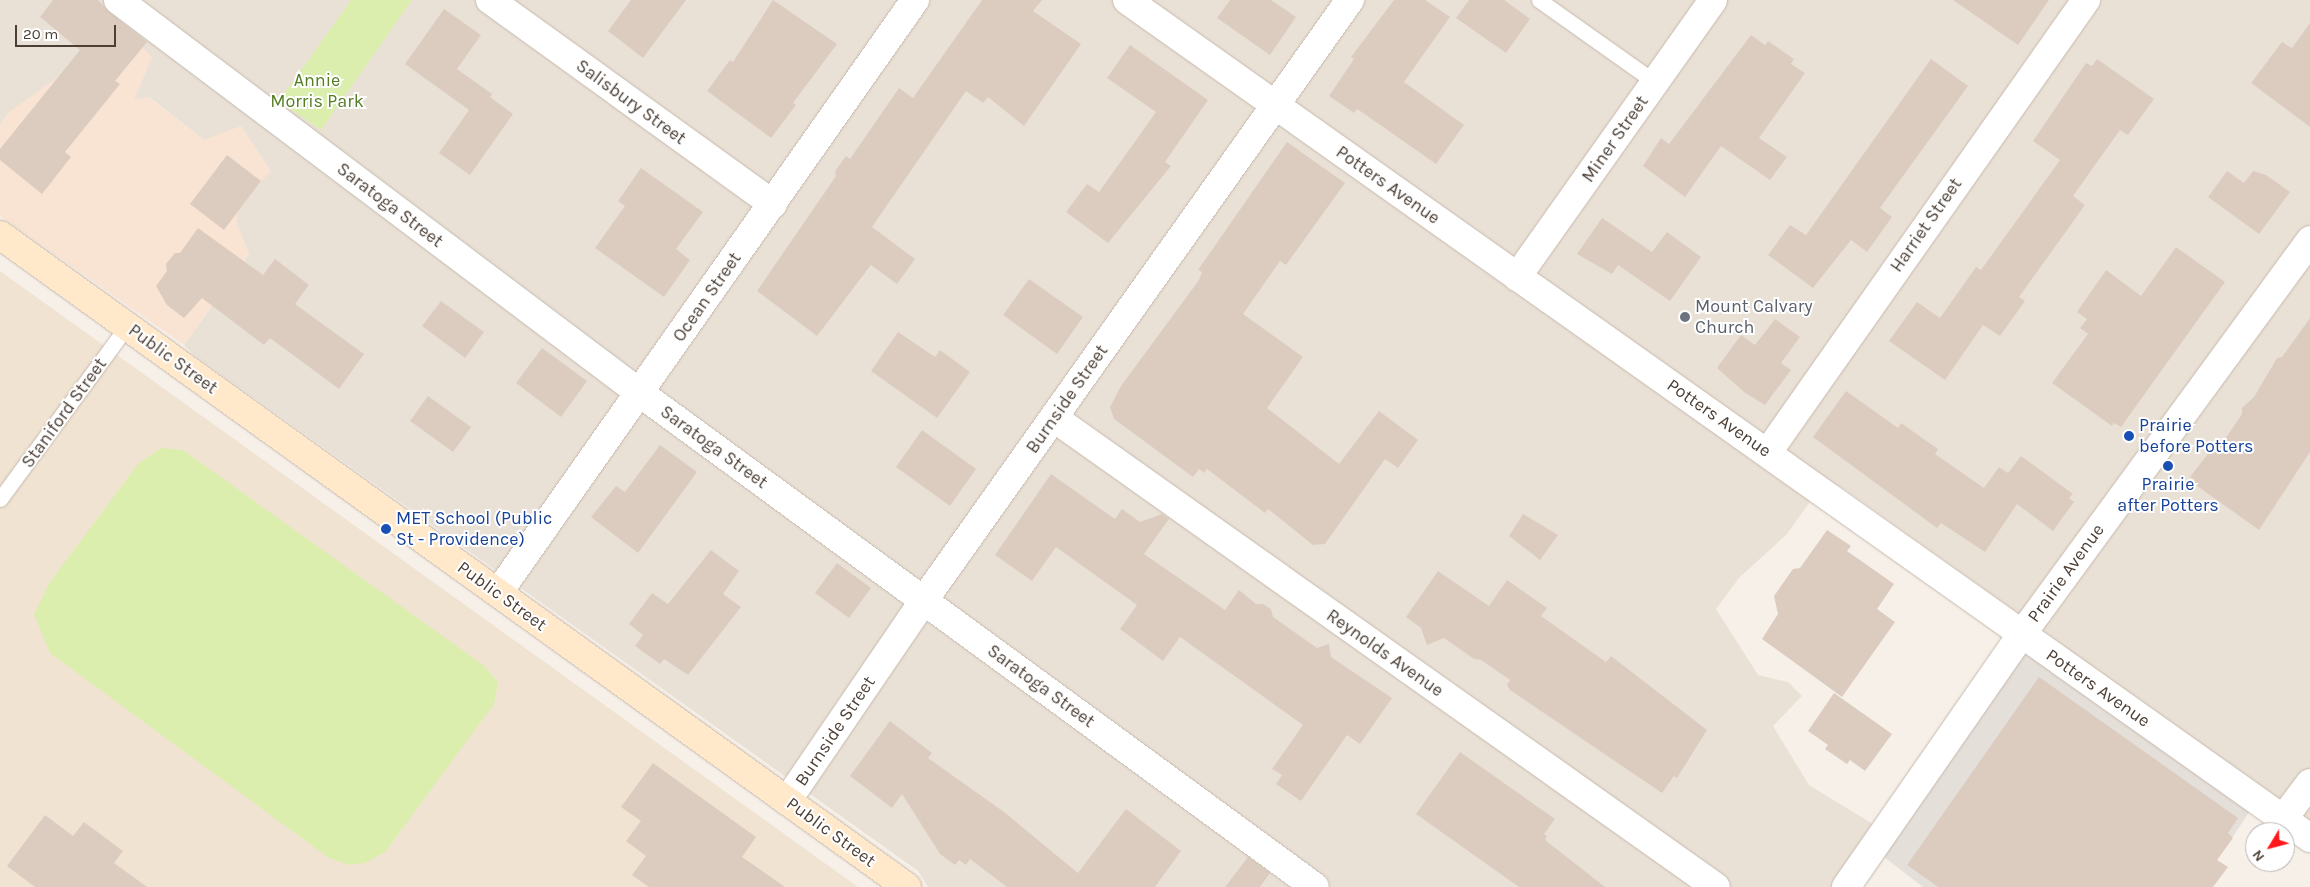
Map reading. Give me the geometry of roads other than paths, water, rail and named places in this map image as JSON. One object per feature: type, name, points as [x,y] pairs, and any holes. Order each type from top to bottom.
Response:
[{"type":"main road","name":"Public Street","points":[[0,235],[907,887]]},
{"type":"street","name":"Saratoga Street","points":[[118,0],[640,393],[1315,887]]},
{"type":"street","name":"Salisbury Street","points":[[490,0],[773,204]]},
{"type":"street","name":"Ocean Street","points":[[498,593],[916,0]]},
{"type":"street","name":"Potters Avenue","points":[[1127,0],[1517,277],[1768,452],[2310,838]]},
{"type":"street","name":"Burnside Street","points":[[787,801],[924,600],[1350,0]]},
{"type":"street","name":"Miner Street","points":[[1517,277],[1712,0]]},
{"type":"street","name":"Harriet Street","points":[[1768,452],[2086,0]]},
{"type":"street","name":"Prairie Avenue","points":[[1846,887],[2022,634],[2310,240]]},
{"type":"street","name":"Reynolds Avenue","points":[[1054,418],[1716,887]]},
{"type":"street","points":[[2283,819],[2310,782]]},
{"type":"lane","points":[[1539,0],[1655,82]]},
{"type":"lane","name":"Staniford Street","points":[[0,499],[127,326]]},
{"type":"place","name":"Mount Calvary Church","points":[[1685,317]]},
{"type":"place","name":"Prairie before Potters","points":[[2129,436]]},
{"type":"place","name":"Prairie after Potters","points":[[2168,466]]},
{"type":"place","name":"MET School (Public St - Providence)","points":[[386,529]]},
{"type":"park label","name":"Annie Morris Park","points":[[317,91]]}]
